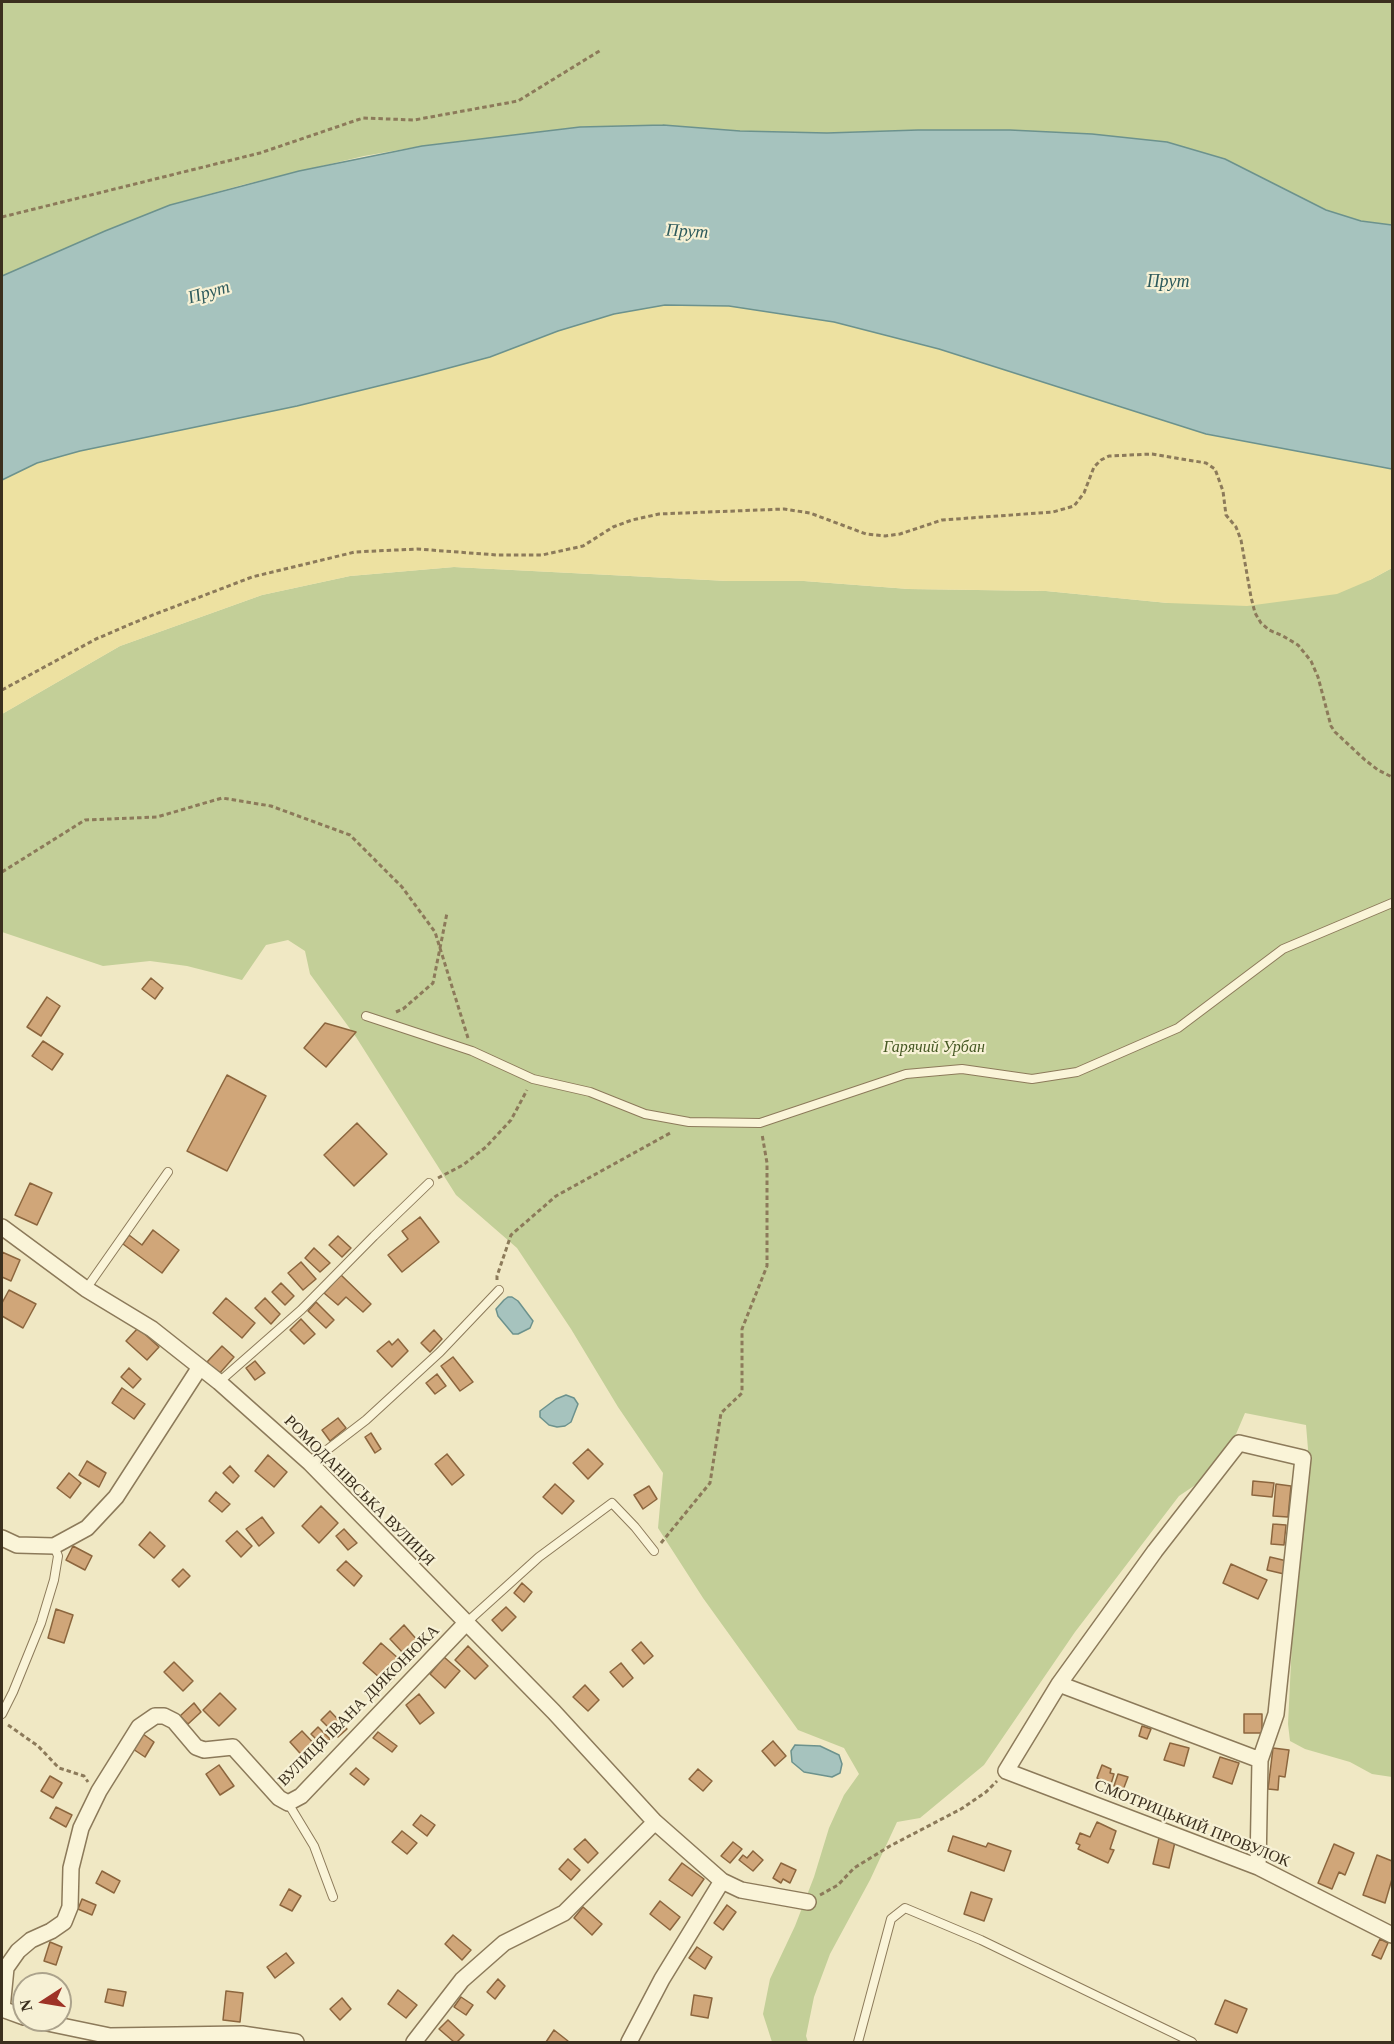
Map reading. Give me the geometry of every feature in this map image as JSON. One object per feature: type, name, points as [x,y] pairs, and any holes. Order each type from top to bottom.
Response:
[{"type":"street","name":"РОМОДАНІВСЬКА ВУЛИЦЯ","points":[[2,1227],[86,1289],[152,1329],[219,1382],[310,1462],[554,1712],[655,1822],[722,1881]]},
{"type":"street","points":[[2,1538],[17,1545],[54,1546],[87,1528],[116,1497],[200,1367]]},
{"type":"street","points":[[1006,1771],[1059,1684],[1155,1551],[1239,1443],[1303,1458],[1276,1714],[1260,1760],[1258,1867]]},
{"type":"street","name":"ВУЛИЦЯ ІВАНА ДІЯКОНЮКА","points":[[2,2009],[6,1968],[18,1951],[31,1940],[64,1922],[70,1907],[71,1868],[81,1828],[99,1791],[139,1727],[155,1716],[164,1716],[174,1721],[196,1747],[204,1750],[232,1748],[279,1798],[288,1803],[301,1796],[466,1623]]},
{"type":"street","points":[[1059,1684],[1260,1760]]},
{"type":"street","name":"СМОТРИЦЬКИЙ ПРОВУЛОК","points":[[1006,1771],[1258,1867],[1392,1935]]},
{"type":"street","points":[[414,2043],[462,1980],[504,1943],[564,1913],[655,1822]]},
{"type":"street","points":[[629,2043],[662,1979],[722,1881],[741,1890],[808,1902]]},
{"type":"street","points":[[72,2029],[110,2036],[242,2034],[296,2043]]},
{"type":"lane","points":[[366,1016],[472,1051],[533,1079],[590,1092],[645,1114],[689,1122],[760,1123],[906,1074],[962,1069],[1032,1079],[1077,1072],[1178,1028],[1283,949],[1392,903]]},
{"type":"lane","points":[[86,1289],[168,1172]]},
{"type":"lane","points":[[219,1382],[301,1310],[429,1184]]},
{"type":"lane","points":[[310,1462],[366,1420],[440,1352],[499,1290]]},
{"type":"lane","points":[[466,1623],[538,1557],[612,1503],[654,1551]]},
{"type":"lane","points":[[2,1714],[41,1623],[54,1580],[58,1556],[54,1546]]},
{"type":"lane","points":[[288,1803],[314,1846],[333,1897]]},
{"type":"lane","points":[[858,2043],[891,1919],[905,1908],[981,1940],[1192,2043]]},
{"type":"path","points":[[2,217],[261,153],[363,118],[414,120],[518,101],[601,50]]},
{"type":"path","points":[[2,690],[96,639],[155,614],[252,577],[355,552],[417,549],[497,555],[542,555],[583,546],[613,527],[659,514],[773,510],[810,513],[866,534],[885,536],[900,534],[942,520],[1053,512],[1074,506],[1084,494],[1094,467],[1101,460],[1109,456],[1152,454],[1206,463],[1215,469],[1221,484],[1226,515],[1236,527],[1241,540],[1255,613],[1269,630],[1298,645],[1311,661],[1318,677],[1331,726],[1335,732],[1365,760],[1392,777]]},
{"type":"path","points":[[2,872],[85,820],[157,817],[222,798],[271,806],[350,835],[402,887],[435,932],[472,1051]]},
{"type":"path","points":[[377,1020],[403,1009],[433,983],[447,913]]},
{"type":"path","points":[[429,1184],[463,1165],[486,1147],[510,1120],[533,1079]]},
{"type":"path","points":[[499,1290],[497,1276],[511,1234],[556,1196],[689,1122]]},
{"type":"path","points":[[654,1551],[710,1483],[721,1413],[742,1393],[742,1329],[767,1266],[767,1163],[760,1123]]},
{"type":"path","points":[[2,1722],[38,1746],[59,1768],[71,1774],[84,1776],[99,1791]]},
{"type":"path","points":[[808,1902],[838,1885],[854,1868],[986,1792],[1006,1771]]},
{"type":"green space","points":[[2,2],[1392,2],[1392,225],[1361,221],[1326,210],[1225,159],[918,130],[827,133],[740,131],[663,125],[580,127],[422,146],[364,156],[242,185],[170,205],[2,276]]},
{"type":"green space","name":"Гарячий Урбан","points":[[454,567],[728,581],[804,581],[909,589],[1046,591],[1168,603],[1370,580],[1392,568],[1392,1777],[1372,1774],[1350,1762],[1305,1749],[1290,1741],[1288,1724],[1292,1642],[1308,1449],[1306,1425],[1245,1413],[1222,1467],[1179,1496],[1075,1632],[984,1765],[920,1818],[897,1822],[870,1880],[830,1954],[814,1997],[806,2036],[808,2042],[772,2042],[763,2014],[770,1979],[795,1926],[814,1877],[829,1828],[844,1795],[859,1774],[844,1748],[798,1730],[703,1598],[658,1528],[663,1473],[618,1407],[571,1329],[517,1248],[456,1195],[356,1037],[310,974],[305,951],[288,940],[266,945],[242,980],[187,966],[150,961],[103,966],[2,932],[2,714],[120,646],[262,595],[350,576]]},
{"type":"sand","points":[[665,305],[729,306],[834,322],[939,349],[1206,434],[1392,469],[1392,568],[1337,594],[1247,606],[1168,603],[1046,591],[909,589],[804,581],[728,581],[454,567],[350,576],[262,595],[120,646],[2,714],[2,480],[37,463],[80,451],[297,406],[415,377],[490,357],[558,331],[614,314]]},
{"type":"water","name":"Прут","points":[[663,125],[740,131],[827,133],[1010,130],[1092,134],[1167,142],[1225,159],[1326,210],[1361,221],[1392,225],[1392,469],[1206,434],[939,349],[834,322],[729,306],[665,305],[614,314],[558,331],[490,357],[415,377],[297,406],[80,451],[37,463],[2,480],[2,276],[170,205],[299,171],[422,146],[580,127]]},
{"type":"water","points":[[508,1297],[518,1301],[533,1321],[530,1328],[518,1334],[513,1334],[498,1316],[496,1309]]},
{"type":"water","points":[[566,1395],[574,1398],[578,1404],[571,1422],[565,1426],[549,1425],[540,1417],[540,1411],[556,1399]]},
{"type":"water","points":[[795,1745],[820,1746],[839,1755],[842,1764],[840,1773],[832,1777],[804,1772],[792,1762],[791,1751]]},
{"type":"building","points":[[151,978],[163,988],[155,999],[142,989]]},
{"type":"building","points":[[47,997],[60,1006],[41,1036],[27,1027]]},
{"type":"building","points":[[325,1023],[356,1032],[326,1067],[304,1048]]},
{"type":"building","points":[[43,1041],[63,1054],[52,1070],[32,1056]]},
{"type":"building","points":[[227,1075],[266,1096],[227,1171],[187,1151]]},
{"type":"building","points":[[357,1123],[387,1154],[354,1186],[324,1155]]},
{"type":"building","points":[[30,1183],[52,1193],[37,1225],[15,1215]]},
{"type":"building","points":[[420,1217],[439,1242],[402,1272],[388,1255],[408,1239],[402,1231]]},
{"type":"building","points":[[153,1230],[179,1250],[162,1273],[123,1244],[129,1235],[142,1245]]},
{"type":"building","points":[[338,1236],[351,1248],[342,1257],[329,1245]]},
{"type":"building","points":[[314,1248],[330,1263],[320,1272],[305,1258]]},
{"type":"building","points":[[2,1252],[20,1260],[11,1281],[2,1277]]},
{"type":"building","points":[[301,1262],[316,1279],[303,1290],[288,1273]]},
{"type":"building","points":[[341,1275],[371,1304],[363,1312],[346,1297],[338,1305],[324,1293]]},
{"type":"building","points":[[281,1283],[294,1296],[285,1305],[272,1292]]},
{"type":"building","points":[[9,1290],[36,1304],[23,1328],[2,1316],[2,1303]]},
{"type":"building","points":[[226,1298],[255,1323],[242,1338],[213,1313]]},
{"type":"building","points":[[265,1298],[280,1314],[271,1324],[255,1308]]},
{"type":"building","points":[[316,1302],[334,1320],[326,1328],[308,1311]]},
{"type":"building","points":[[301,1319],[315,1334],[304,1344],[290,1330]]},
{"type":"building","points":[[138,1328],[159,1347],[147,1360],[126,1341]]},
{"type":"building","points":[[434,1330],[442,1339],[430,1352],[421,1343]]},
{"type":"building","points":[[398,1339],[408,1351],[392,1367],[377,1351],[389,1341],[392,1345]]},
{"type":"building","points":[[222,1346],[234,1357],[219,1374],[207,1362]]},
{"type":"building","points":[[453,1357],[473,1382],[460,1391],[441,1366]]},
{"type":"building","points":[[255,1361],[265,1373],[255,1380],[246,1368]]},
{"type":"building","points":[[129,1368],[141,1379],[133,1388],[121,1377]]},
{"type":"building","points":[[437,1374],[446,1386],[435,1394],[426,1383]]},
{"type":"building","points":[[122,1388],[145,1404],[134,1419],[112,1403]]},
{"type":"building","points":[[338,1418],[346,1428],[330,1441],[322,1430]]},
{"type":"building","points":[[371,1433],[381,1449],[375,1453],[365,1437]]},
{"type":"building","points":[[588,1449],[603,1464],[588,1479],[573,1463]]},
{"type":"building","points":[[447,1454],[464,1475],[452,1485],[435,1464]]},
{"type":"building","points":[[268,1455],[287,1472],[274,1487],[255,1471]]},
{"type":"building","points":[[87,1461],[106,1473],[99,1487],[79,1475]]},
{"type":"building","points":[[230,1466],[239,1476],[233,1483],[223,1473]]},
{"type":"building","points":[[69,1473],[81,1483],[70,1498],[57,1488]]},
{"type":"building","points":[[1253,1481],[1274,1483],[1272,1497],[1252,1495]]},
{"type":"building","points":[[555,1484],[574,1501],[562,1514],[543,1497]]},
{"type":"building","points":[[1276,1484],[1291,1486],[1288,1517],[1273,1516]]},
{"type":"building","points":[[649,1486],[657,1499],[643,1509],[634,1495]]},
{"type":"building","points":[[216,1492],[230,1504],[222,1512],[209,1501]]},
{"type":"building","points":[[321,1506],[338,1523],[319,1543],[302,1526]]},
{"type":"building","points":[[262,1517],[274,1533],[259,1546],[246,1529]]},
{"type":"building","points":[[1273,1524],[1286,1525],[1284,1545],[1271,1544]]},
{"type":"building","points":[[344,1529],[357,1543],[348,1550],[336,1536]]},
{"type":"building","points":[[237,1531],[252,1546],[241,1557],[226,1541]]},
{"type":"building","points":[[150,1532],[165,1546],[154,1558],[139,1545]]},
{"type":"building","points":[[73,1546],[92,1556],[85,1570],[66,1560]]},
{"type":"building","points":[[1270,1557],[1287,1561],[1284,1574],[1267,1570]]},
{"type":"building","points":[[346,1561],[362,1576],[354,1586],[337,1570]]},
{"type":"building","points":[[1231,1564],[1267,1580],[1258,1599],[1223,1583]]},
{"type":"building","points":[[183,1569],[190,1576],[179,1587],[172,1580]]},
{"type":"building","points":[[522,1583],[532,1592],[524,1602],[514,1593]]},
{"type":"building","points":[[506,1607],[516,1617],[502,1631],[492,1620]]},
{"type":"building","points":[[56,1609],[73,1615],[64,1643],[48,1638]]},
{"type":"building","points":[[404,1625],[418,1641],[404,1654],[390,1639]]},
{"type":"building","points":[[641,1642],[653,1656],[644,1664],[632,1650]]},
{"type":"building","points":[[381,1643],[399,1659],[389,1669],[397,1675],[388,1685],[363,1663]]},
{"type":"building","points":[[468,1646],[488,1666],[475,1679],[455,1660]]},
{"type":"building","points":[[444,1657],[460,1671],[445,1688],[430,1674]]},
{"type":"building","points":[[174,1662],[193,1681],[183,1691],[164,1672]]},
{"type":"building","points":[[621,1663],[633,1678],[623,1687],[610,1672]]},
{"type":"building","points":[[585,1685],[599,1700],[588,1711],[573,1697]]},
{"type":"building","points":[[220,1693],[236,1709],[219,1726],[203,1710]]},
{"type":"building","points":[[419,1694],[434,1713],[420,1724],[406,1705]]},
{"type":"building","points":[[194,1703],[201,1712],[188,1724],[180,1716]]},
{"type":"building","points":[[330,1711],[347,1729],[338,1737],[321,1720]]},
{"type":"building","points":[[1244,1714],[1262,1714],[1262,1733],[1244,1733]]},
{"type":"building","points":[[1142,1726],[1151,1729],[1147,1739],[1139,1736]]},
{"type":"building","points":[[318,1727],[330,1739],[323,1746],[311,1734]]},
{"type":"building","points":[[302,1731],[320,1750],[307,1761],[290,1742]]},
{"type":"building","points":[[378,1732],[397,1746],[392,1752],[373,1738]]},
{"type":"building","points":[[143,1734],[154,1742],[145,1757],[133,1749]]},
{"type":"building","points":[[773,1741],[786,1756],[775,1766],[762,1751]]},
{"type":"building","points":[[1170,1743],[1189,1748],[1184,1766],[1164,1760]]},
{"type":"building","points":[[1273,1748],[1289,1750],[1285,1777],[1279,1776],[1278,1790],[1268,1789]]},
{"type":"building","points":[[1220,1757],[1239,1763],[1232,1784],[1213,1777]]},
{"type":"building","points":[[219,1765],[234,1786],[220,1795],[206,1774]]},
{"type":"building","points":[[1102,1765],[1111,1769],[1110,1773],[1114,1774],[1111,1784],[1097,1778]]},
{"type":"building","points":[[356,1768],[369,1779],[364,1785],[350,1774]]},
{"type":"building","points":[[698,1769],[712,1781],[703,1791],[689,1779]]},
{"type":"building","points":[[1118,1774],[1128,1777],[1123,1790],[1114,1786]]},
{"type":"building","points":[[50,1776],[62,1783],[53,1798],[41,1791]]},
{"type":"building","points":[[56,1807],[72,1815],[66,1827],[50,1818]]},
{"type":"building","points":[[421,1815],[435,1825],[427,1836],[413,1825]]},
{"type":"building","points":[[1097,1822],[1116,1831],[1110,1849],[1114,1850],[1108,1863],[1078,1849],[1080,1845],[1076,1843],[1080,1833],[1090,1837]]},
{"type":"building","points":[[402,1831],[417,1843],[407,1854],[392,1842]]},
{"type":"building","points":[[953,1836],[986,1847],[988,1843],[1011,1851],[1004,1871],[948,1851]]},
{"type":"building","points":[[1159,1838],[1175,1842],[1169,1868],[1153,1864]]},
{"type":"building","points":[[585,1839],[598,1853],[588,1863],[574,1849]]},
{"type":"building","points":[[733,1842],[742,1849],[730,1863],[721,1856]]},
{"type":"building","points":[[1334,1844],[1354,1853],[1345,1875],[1339,1872],[1332,1889],[1318,1883]]},
{"type":"building","points":[[753,1851],[763,1860],[753,1871],[739,1860],[743,1855],[747,1858]]},
{"type":"building","points":[[1377,1855],[1392,1861],[1392,1879],[1385,1903],[1363,1895]]},
{"type":"building","points":[[568,1859],[580,1870],[571,1880],[559,1869]]},
{"type":"building","points":[[682,1863],[704,1879],[692,1896],[669,1880]]},
{"type":"building","points":[[781,1863],[796,1870],[790,1883],[783,1879],[781,1883],[773,1878]]},
{"type":"building","points":[[102,1871],[120,1881],[114,1893],[96,1883]]},
{"type":"building","points":[[289,1889],[301,1896],[292,1911],[280,1905]]},
{"type":"building","points":[[971,1892],[992,1899],[984,1921],[964,1914]]},
{"type":"building","points":[[82,1899],[96,1905],[92,1915],[78,1909]]},
{"type":"building","points":[[660,1901],[680,1917],[670,1930],[650,1914]]},
{"type":"building","points":[[727,1905],[736,1912],[723,1930],[714,1923]]},
{"type":"building","points":[[583,1907],[602,1924],[592,1935],[574,1918]]},
{"type":"building","points":[[453,1935],[471,1950],[462,1960],[445,1944]]},
{"type":"building","points":[[1380,1939],[1388,1943],[1381,1959],[1372,1955]]},
{"type":"building","points":[[50,1942],[62,1947],[56,1965],[44,1961]]},
{"type":"building","points":[[697,1947],[712,1957],[705,1969],[689,1958]]},
{"type":"building","points":[[286,1953],[294,1963],[275,1978],[267,1967]]},
{"type":"building","points":[[498,1979],[505,1986],[495,1999],[487,1992]]},
{"type":"building","points":[[108,1989],[126,1992],[123,2006],[105,2002]]},
{"type":"building","points":[[398,1990],[417,2005],[406,2018],[388,2004]]},
{"type":"building","points":[[226,1991],[243,1993],[240,2022],[223,2020]]},
{"type":"building","points":[[694,1995],[712,1998],[708,2018],[691,2015]]},
{"type":"building","points":[[461,1997],[473,2005],[466,2015],[454,2007]]},
{"type":"building","points":[[342,1998],[351,2009],[340,2020],[330,2009]]},
{"type":"building","points":[[1225,2000],[1247,2009],[1237,2033],[1215,2024]]},
{"type":"building","points":[[448,2020],[464,2035],[457,2042],[439,2029]]},
{"type":"building","points":[[554,2030],[568,2041],[546,2042]]}]
